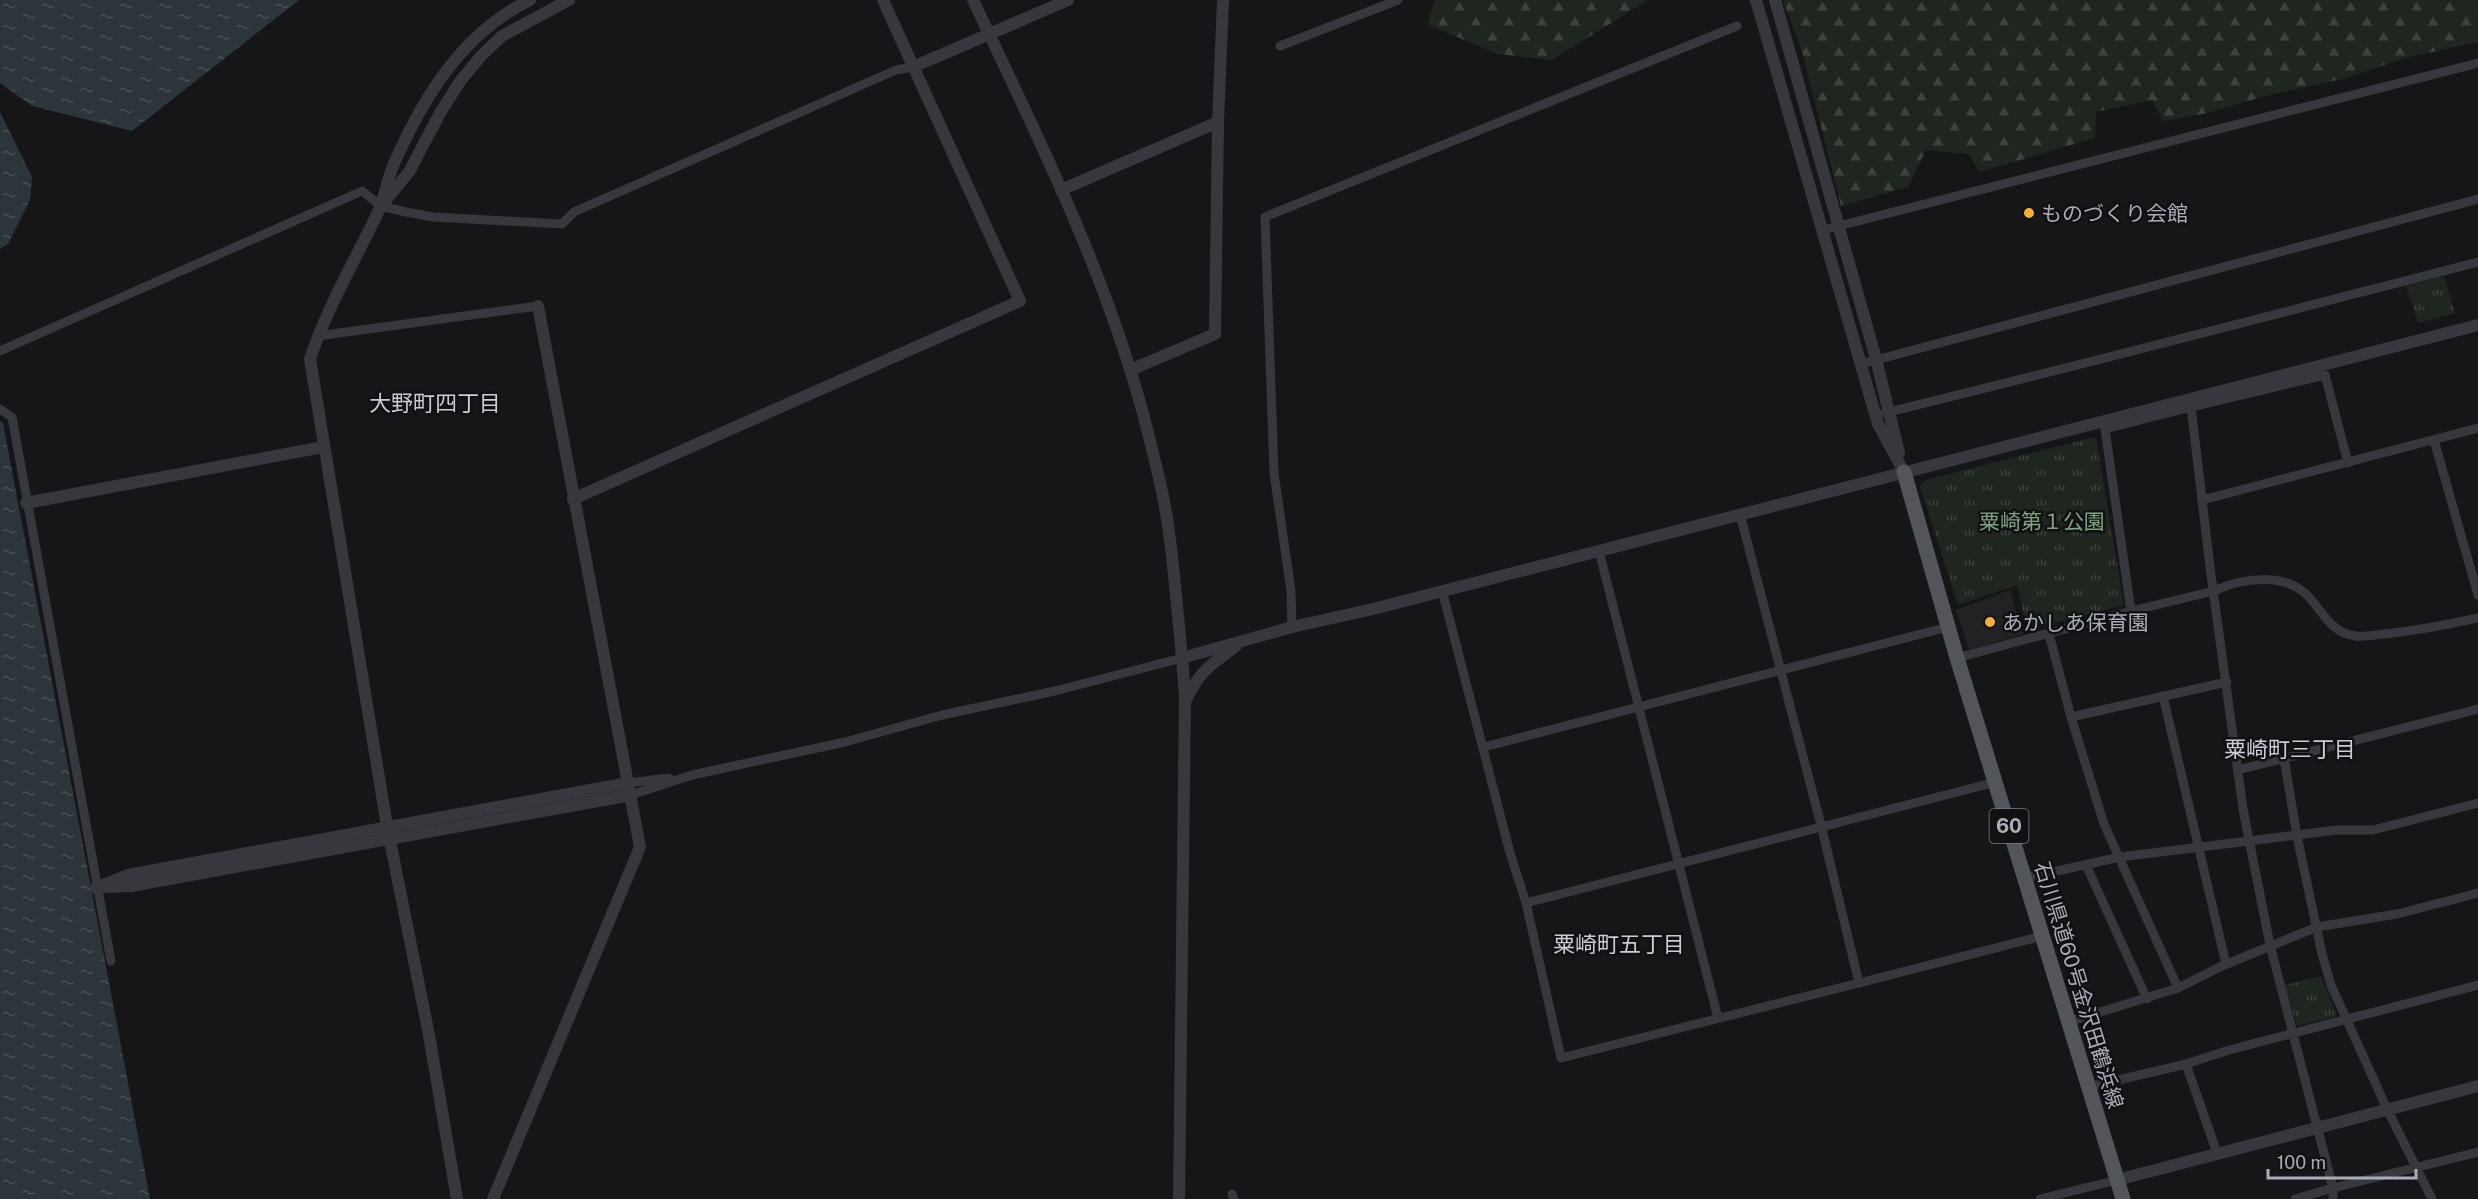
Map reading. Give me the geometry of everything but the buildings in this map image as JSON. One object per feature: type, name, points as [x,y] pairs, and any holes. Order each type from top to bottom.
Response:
[{"type":"main road","name":"石川県道60号金沢田鶴浜線","points":[[1904,472],[1957,658],[2123,1199]]},
{"type":"street","points":[[457,1199],[429,1035],[387,826],[310,359],[318,336],[381,206],[392,168],[411,130],[453,61],[472,40],[494,22],[530,0]]},
{"type":"street","points":[[381,206],[409,172],[440,113],[461,80],[482,55],[510,31],[569,0]]},
{"type":"street","points":[[573,499],[1020,301],[883,0]]},
{"type":"street","points":[[972,0],[1042,144],[1094,267],[1130,370],[1147,430],[1170,538],[1185,703],[1179,1199]]},
{"type":"street","points":[[0,351],[362,190],[381,206],[433,217],[562,224],[574,212],[896,70],[913,67],[1068,0]]},
{"type":"street","points":[[1130,370],[1215,334],[1218,122],[1223,0]]},
{"type":"street","points":[[1280,46],[1398,0]]},
{"type":"street","points":[[1756,0],[1861,364],[1904,472]]},
{"type":"street","points":[[1775,0],[1876,359],[1882,414]]},
{"type":"street","points":[[1292,627],[1291,591],[1274,473],[1265,217],[1737,26]]},
{"type":"street","points":[[1823,230],[2478,63]]},
{"type":"street","points":[[1061,190],[1218,122]]},
{"type":"street","points":[[1861,364],[2478,199]]},
{"type":"street","points":[[1882,414],[2478,262]]},
{"type":"street","points":[[318,336],[538,306],[640,847],[493,1199]]},
{"type":"street","points":[[96,888],[131,886],[390,840],[845,742],[942,715],[1055,692],[1292,627],[1372,609],[2478,325]]},
{"type":"street","points":[[2131,610],[2105,429],[2325,375],[2348,464]]},
{"type":"street","points":[[2192,407],[2202,500],[2249,842],[2270,945],[2333,1188],[2333,1199]]},
{"type":"street","points":[[0,409],[12,417],[111,961]]},
{"type":"street","points":[[2202,500],[2348,464],[2478,428]]},
{"type":"street","points":[[2434,440],[2478,595]]},
{"type":"street","points":[[26,503],[323,447]]},
{"type":"street","points":[[1740,514],[1821,825],[1859,983]]},
{"type":"street","points":[[1599,551],[1718,1018]]},
{"type":"street","points":[[1957,658],[2131,610],[2214,591],[2226,585],[2265,579],[2300,589],[2328,622],[2356,636],[2422,630],[2478,618]]},
{"type":"street","points":[[1442,590],[1510,853],[1526,903],[1561,1058],[2042,936]]},
{"type":"street","points":[[1484,747],[1948,627]]},
{"type":"street","points":[[2049,633],[2071,717],[2104,824],[2178,988]]},
{"type":"street","points":[[1185,703],[1193,684],[1203,670],[1242,642]]},
{"type":"street","points":[[2071,717],[2227,682]]},
{"type":"street","points":[[2163,696],[2201,849],[2226,964]]},
{"type":"street","points":[[2238,770],[2478,709]]},
{"type":"street","points":[[2284,758],[2297,836],[2331,985],[2387,1109],[2432,1199]]},
{"type":"street","points":[[1526,903],[1821,825],[1996,782]]},
{"type":"street","points":[[96,888],[128,875],[387,826],[629,789]]},
{"type":"street","points":[[2024,875],[2035,876],[2120,858],[2337,830],[2373,830],[2478,803]]},
{"type":"street","points":[[2086,865],[2147,999]]},
{"type":"street","points":[[2068,1022],[2178,988],[2226,964],[2317,927],[2397,914],[2478,893]]},
{"type":"street","points":[[2089,1087],[2186,1064],[2346,1019],[2478,986]]},
{"type":"street","points":[[2186,1064],[2217,1153]]},
{"type":"street","points":[[2040,1199],[2478,1086]]},
{"type":"street","points":[[2295,1199],[2478,1152]]},
{"type":"shaded area","name":"あかしあ保育園","points":[[2010,590],[2023,634],[1969,650],[1956,610]]},
{"type":"green space","points":[[1434,0],[1648,0],[1552,60],[1498,54],[1428,25]]},
{"type":"green space","points":[[1783,0],[2478,0],[2478,42],[2405,58],[2343,79],[2273,94],[2203,114],[2163,121],[2152,100],[2096,112],[2095,138],[1979,172],[1969,154],[1926,150],[1908,187],[1841,206],[1803,55]]},
{"type":"green space","points":[[2444,276],[2455,313],[2418,323],[2406,286]]},
{"type":"green space","name":"粟崎第１公園","points":[[2096,437],[2124,605],[2027,630],[2017,585],[1958,605],[1920,487],[1925,480]]},
{"type":"green space","points":[[2321,976],[2337,1016],[2297,1026],[2285,985]]},
{"type":"water","points":[[0,0],[299,0],[132,131],[32,106],[0,83]]},
{"type":"water","points":[[0,112],[32,177],[30,200],[8,244],[0,249]]},
{"type":"water","points":[[0,421],[3,423],[150,1199],[0,1199]]},
{"type":"place","name":"ものづくり会館","points":[[2029,213]]},
{"type":"place","name":"あかしあ保育園","points":[[1990,622]]},
{"type":"district","name":"大野町四丁目","points":[[435,403]]},
{"type":"district","name":"粟崎町三丁目","points":[[2290,749]]},
{"type":"district","name":"粟崎町五丁目","points":[[1619,944]]}]
